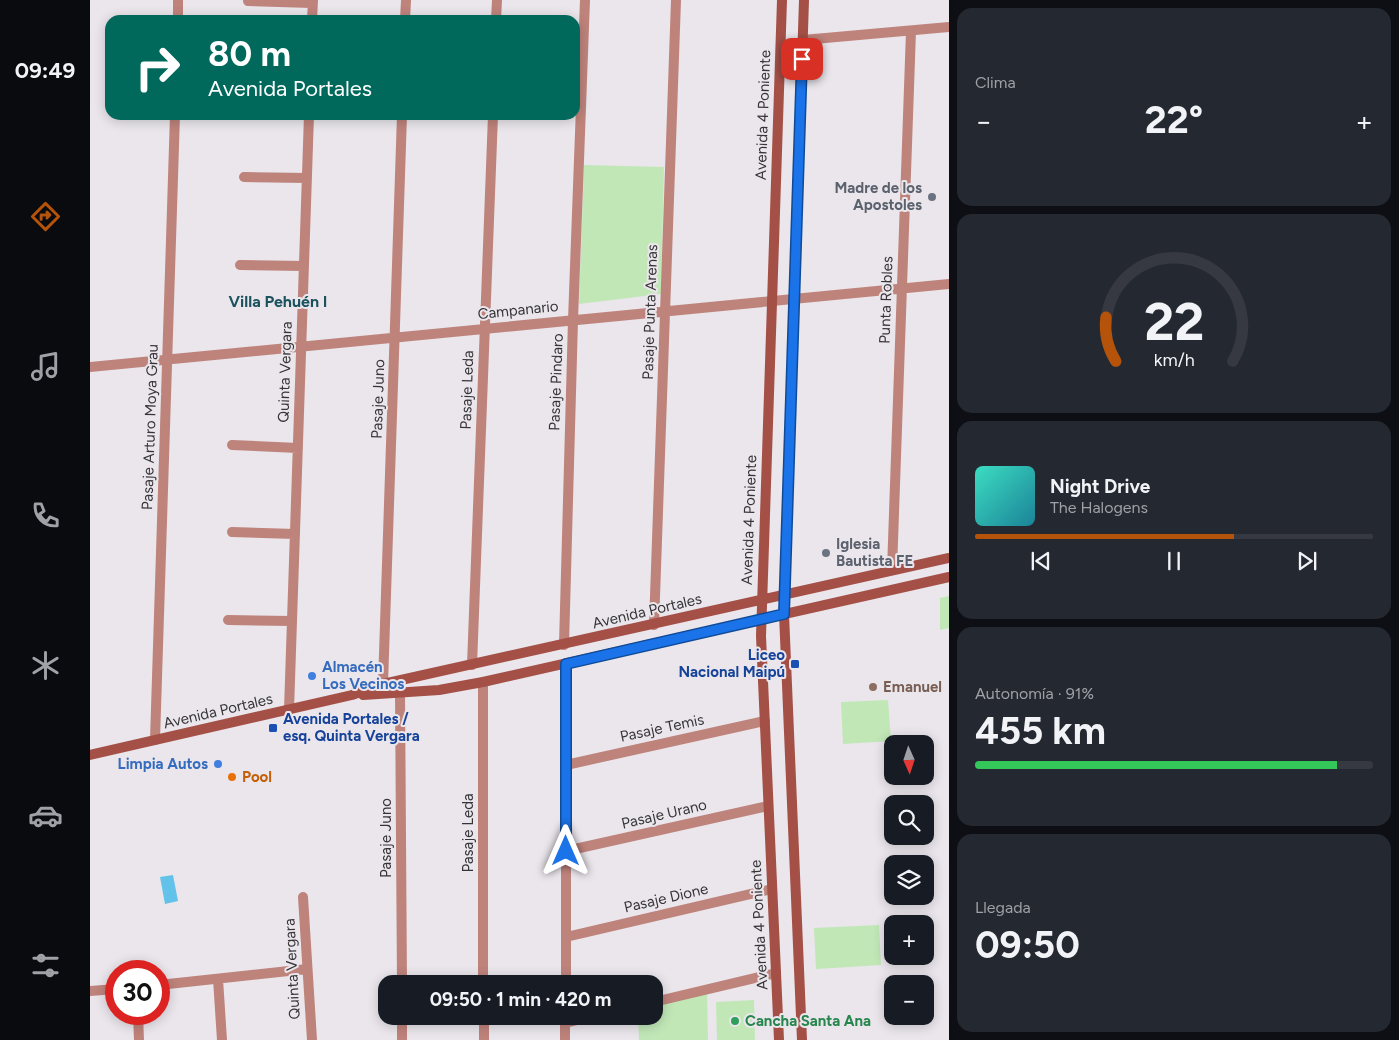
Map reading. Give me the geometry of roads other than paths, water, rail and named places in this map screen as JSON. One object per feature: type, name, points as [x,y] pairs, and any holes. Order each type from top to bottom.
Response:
[{"type":"street","points":[[178,0],[178,15]]},
{"type":"street","points":[[405,15],[406,0]]},
{"type":"street","points":[[496,15],[497,0]]},
{"type":"street","name":"Pasaje Pindaro","points":[[564,645],[573,320],[585,0]]},
{"type":"street","name":"Pasaje Punta Arenas","points":[[654,625],[676,0]]},
{"type":"street","name":"Avenida 4 Poniente","points":[[779,1040],[761,599],[782,0]]},
{"type":"street","points":[[802,1040],[784,594],[804,0]]},
{"type":"street","points":[[248,1],[313,1],[312,15]]},
{"type":"street","points":[[803,40],[949,27]]},
{"type":"street","name":"Punta Robles","points":[[892,570],[911,30]]},
{"type":"street","name":"Pasaje Arturo Moya Grau","points":[[155,740],[175,120]]},
{"type":"street","name":"Quinta Vergara","points":[[289,710],[309,120]]},
{"type":"street","name":"Pasaje Juno","points":[[383,684],[402,120]]},
{"type":"street","name":"Pasaje Leda","points":[[472,665],[493,120]]},
{"type":"street","points":[[244,177],[307,178]]},
{"type":"street","points":[[240,264],[304,266]]},
{"type":"street","name":"Campanario","points":[[90,367],[949,284]]},
{"type":"street","points":[[232,445],[298,448]]},
{"type":"street","points":[[232,532],[295,534]]},
{"type":"street","name":"Avenida Portales","points":[[90,755],[352,696],[383,684],[949,558]]},
{"type":"street","name":"Avenida Portales","points":[[352,696],[439,690],[483,682],[949,577]]},
{"type":"street","points":[[228,620],[292,621]]},
{"type":"street","points":[[566,664],[566,975]]},
{"type":"street","name":"Pasaje Leda","points":[[483,682],[484,975]]},
{"type":"street","name":"Pasaje Juno","points":[[400,693],[402,975]]},
{"type":"street","name":"Pasaje Temis","points":[[566,765],[765,721]]},
{"type":"street","name":"Pasaje Urano","points":[[566,851],[768,806]]},
{"type":"street","name":"Pasaje Dione","points":[[566,937],[772,889]]},
{"type":"street","name":"Quinta Vergara","points":[[303,897],[312,1040]]},
{"type":"street","points":[[170,984],[307,969]]},
{"type":"street","points":[[663,1000],[776,973]]},
{"type":"street","points":[[218,979],[222,1040]]},
{"type":"street","points":[[90,991],[105,990]]},
{"type":"street","points":[[138,1025],[139,1040]]},
{"type":"street","points":[[402,1025],[402,1040]]},
{"type":"street","points":[[484,1025],[484,1040]]},
{"type":"street","points":[[565,1025],[565,1040]]},
{"type":"water","points":[[173,875],[178,901],[165,904],[160,877]]},
{"type":"place","name":"Madre de los Apostoles","points":[[932,197]]},
{"type":"place","name":"Iglesia Bautista FE","points":[[826,553]]},
{"type":"place","name":"Liceo Nacional Maipú","points":[[795,664]]},
{"type":"place","name":"Almacén Los Vecinos","points":[[312,676]]},
{"type":"place","name":"Emanuel","points":[[873,687]]},
{"type":"place","name":"Avenida Portales / esq. Quinta Vergara","points":[[273,728]]},
{"type":"place","name":"Limpia Autos","points":[[218,764]]},
{"type":"place","name":"Pool","points":[[232,777]]},
{"type":"place","name":"Cancha Santa Ana","points":[[735,1021]]},
{"type":"district","name":"Villa Pehuén I","points":[[278,301]]}]
